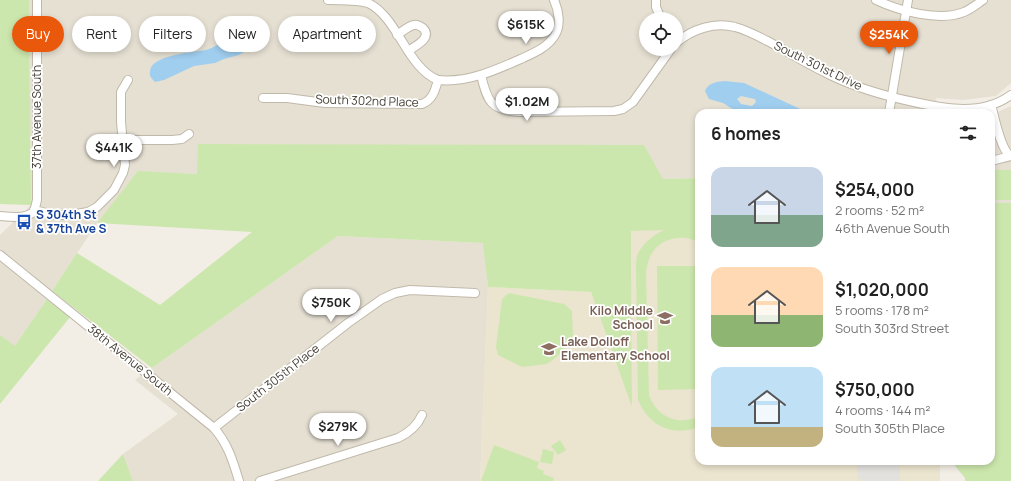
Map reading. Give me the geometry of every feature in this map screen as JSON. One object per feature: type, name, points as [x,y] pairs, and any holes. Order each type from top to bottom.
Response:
[{"type":"street","name":"37th Avenue South","points":[[34,210],[37,200],[38,184],[37,0]]},
{"type":"street","points":[[328,0],[350,0],[366,3],[378,10],[422,70],[438,80],[453,80],[481,75],[501,68],[537,51],[549,43],[555,35],[558,25],[558,12],[554,0]]},
{"type":"street","points":[[656,0],[658,12]]},
{"type":"street","points":[[876,0],[906,10],[934,15],[951,15],[964,12],[983,0]]},
{"type":"street","points":[[890,109],[908,0]]},
{"type":"street","points":[[397,35],[415,25],[421,26],[424,29],[426,35],[424,41],[408,51]]},
{"type":"street","name":"South 301st Drive","points":[[683,38],[688,34],[704,28],[718,26],[735,27],[755,35],[856,87],[892,98],[931,106],[974,109],[1000,102],[1011,95]]},
{"type":"street","points":[[481,75],[485,92],[490,102],[504,110],[518,112],[609,112],[619,110],[633,102],[666,56]]},
{"type":"street","points":[[0,216],[27,216],[34,212],[34,210],[49,214],[70,215],[88,212],[97,207],[114,190],[123,173],[125,165],[121,122],[121,92],[128,80]]},
{"type":"street","name":"South 302nd Place","points":[[263,98],[294,98],[325,103],[422,104],[430,99],[435,91],[438,80]]},
{"type":"street","points":[[991,105],[992,109]]},
{"type":"street","points":[[995,118],[1005,149],[1011,156],[995,160]]},
{"type":"street","points":[[123,140],[172,140],[182,139],[189,134]]},
{"type":"street","name":"38th Avenue South","points":[[0,254],[214,428],[229,449],[239,481]]},
{"type":"street","name":"South 305th Place","points":[[214,428],[348,323],[382,299],[395,292],[410,290],[475,293]]},
{"type":"street","points":[[260,481],[398,438],[413,429],[422,415]]},
{"type":"shaded area","points":[[29,0],[1011,0],[1011,83],[996,96],[963,100],[936,98],[937,109],[695,109],[695,178],[197,174],[138,172],[97,223],[15,347],[0,335],[0,235],[31,205],[30,52],[64,52],[64,16],[29,16]]},
{"type":"shaded area","points":[[1011,106],[1011,203],[995,203],[995,113]]},
{"type":"shaded area","points":[[631,230],[695,230],[695,465],[940,465],[940,481],[480,481],[488,287],[591,292],[632,405]]},
{"type":"shaded area","points":[[338,236],[484,243],[488,287],[480,481],[133,481],[123,454],[178,414],[135,380]]},
{"type":"shaded area","points":[[857,465],[900,465],[900,481],[862,481],[862,479],[857,479]]},
{"type":"green space","points":[[0,0],[29,0],[29,16],[12,16],[12,52],[30,52],[31,205],[0,204]]},
{"type":"green space","points":[[198,144],[644,145],[663,179],[695,178],[695,241],[688,238],[676,238],[670,239],[659,245],[651,254],[646,273],[649,395],[657,409],[669,418],[683,420],[695,418],[695,428],[680,431],[662,427],[648,417],[638,400],[636,259],[639,251],[645,243],[664,230],[631,231],[632,407],[591,292],[488,287],[483,243],[338,236],[152,368],[52,291],[77,253],[160,305],[252,232],[97,223],[138,171],[197,174]]},
{"type":"green space","points":[[995,170],[1011,170],[1011,200],[995,200]]},
{"type":"green space","points":[[995,203],[1011,203],[1011,481],[965,481],[965,478],[954,465],[995,465]]},
{"type":"green space","points":[[657,266],[695,266],[695,389],[658,390]]},
{"type":"green space","points":[[509,293],[564,304],[572,311],[573,336],[563,352],[547,364],[522,367],[498,355],[496,347],[502,299]]},
{"type":"green space","points":[[47,299],[70,317],[0,404],[0,335],[15,346]]},
{"type":"green space","points":[[560,440],[566,450],[558,455],[551,446]]},
{"type":"green space","points":[[494,445],[539,462],[537,468],[544,471],[543,474],[554,478],[553,481],[481,481]]},
{"type":"green space","points":[[543,449],[554,452],[552,464],[540,462]]},
{"type":"green space","points":[[123,454],[133,481],[98,481]]},
{"type":"water","points":[[214,47],[214,52],[244,52],[215,63],[194,66],[164,80],[155,82],[151,77],[150,71],[152,66],[157,61],[183,53],[206,52],[206,50]]},
{"type":"water","points":[[724,81],[744,83],[800,109],[732,109],[723,103],[709,99],[705,91],[706,88],[715,82]],"holes":[[[741,96],[755,99],[756,102],[752,106],[741,104],[737,99]]]},
{"type":"place","name":"S 304th St & 37th Ave S","points":[[24,222]]},
{"type":"place","name":"Kilo Middle School","points":[[665,318]]},
{"type":"place","name":"Lake Dolloff Elementary School","points":[[549,349]]}]
